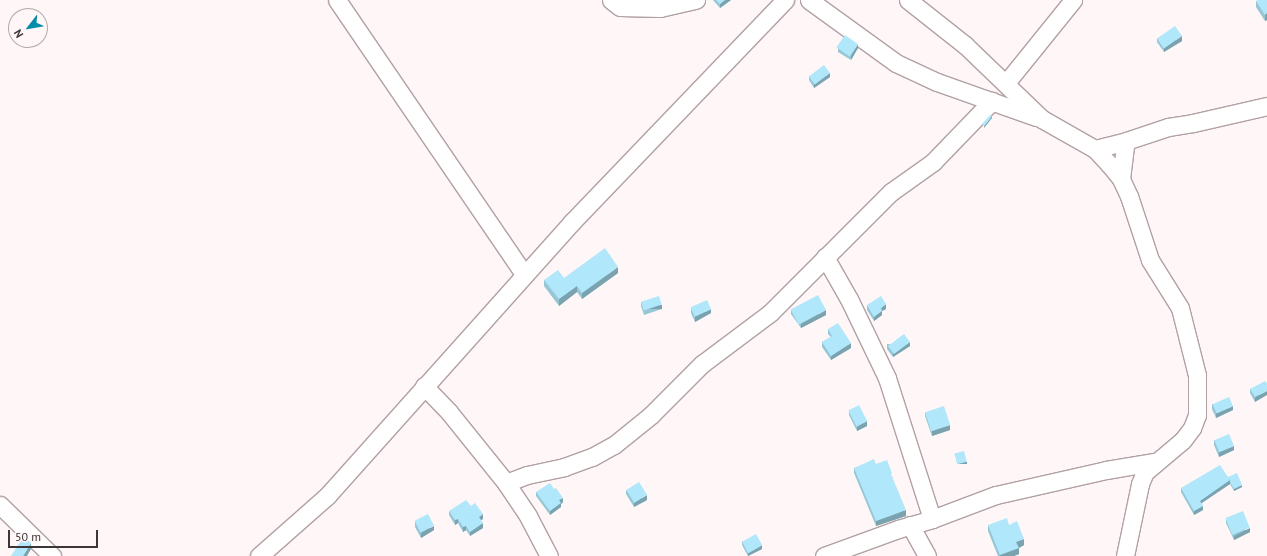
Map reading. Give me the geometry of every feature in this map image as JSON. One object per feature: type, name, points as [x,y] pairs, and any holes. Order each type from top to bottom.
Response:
[{"type":"street","points":[[337,0],[524,274]]},
{"type":"street","points":[[611,0],[620,6],[660,8],[696,0]]},
{"type":"street","points":[[259,556],[327,496],[572,222],[785,0]]},
{"type":"street","points":[[809,0],[896,63],[937,82],[1042,119],[1095,149],[1121,179],[1134,209],[1150,260],[1180,308],[1197,375],[1198,408],[1194,424],[1173,449],[1154,462],[1145,472],[1140,484],[1125,556]]},
{"type":"street","points":[[908,0],[965,45],[1042,119]]},
{"type":"street","points":[[1006,83],[1073,0]]},
{"type":"street","points":[[506,483],[527,475],[564,467],[592,457],[614,444],[651,415],[702,364],[770,313],[891,192],[933,162],[992,101]]},
{"type":"street","points":[[1095,149],[1126,142],[1168,127],[1194,123],[1267,106]]},
{"type":"street","points":[[1121,179],[1126,142]]},
{"type":"street","points":[[825,257],[849,299],[887,378],[932,519]]},
{"type":"street","points":[[424,386],[449,412],[506,483],[528,516],[549,556]]},
{"type":"street","points":[[824,556],[910,525],[932,519],[996,495],[1106,470],[1154,462]]},
{"type":"street","points":[[924,491],[954,511]]},
{"type":"street","points":[[0,505],[52,556]]},
{"type":"street","points":[[910,525],[927,556]]},
{"type":"building","points":[[716,0],[725,0],[720,4]]},
{"type":"building","points":[[1267,0],[1267,13],[1265,15],[1256,1]]},
{"type":"building","points":[[1175,26],[1182,36],[1164,48],[1157,39]]},
{"type":"building","points":[[845,35],[858,44],[850,56],[836,47]]},
{"type":"building","points":[[824,65],[830,73],[815,84],[809,76]]},
{"type":"building","points":[[990,115],[992,116],[984,126],[982,124]]},
{"type":"building","points":[[605,248],[618,267],[582,293],[577,286],[559,299],[544,280],[558,270],[564,278]]},
{"type":"building","points":[[818,295],[826,310],[799,325],[791,310]]},
{"type":"building","points":[[659,296],[662,305],[644,310],[641,302]]},
{"type":"building","points":[[881,296],[886,304],[881,308],[882,311],[874,317],[867,305]]},
{"type":"building","points":[[707,300],[711,309],[695,316],[691,307]]},
{"type":"building","points":[[838,323],[851,343],[831,356],[822,342],[832,336],[828,329]]},
{"type":"building","points":[[904,334],[910,342],[894,354],[888,346]]},
{"type":"building","points":[[1265,381],[1267,383],[1267,391],[1255,397],[1250,389]]},
{"type":"building","points":[[1229,397],[1233,406],[1217,413],[1213,404]]},
{"type":"building","points":[[859,405],[867,421],[856,426],[848,410]]},
{"type":"building","points":[[944,406],[950,425],[931,431],[925,412]]},
{"type":"building","points":[[1229,434],[1234,446],[1219,452],[1214,440]]},
{"type":"building","points":[[964,451],[967,462],[957,464],[954,454]]},
{"type":"building","points":[[874,459],[876,464],[887,460],[892,473],[891,474],[906,510],[876,521],[854,468]]},
{"type":"building","points":[[1220,465],[1230,480],[1200,501],[1203,506],[1194,511],[1181,488]]},
{"type":"building","points":[[1237,473],[1242,485],[1234,489],[1228,477]]},
{"type":"building","points":[[639,482],[647,495],[634,503],[626,490]]},
{"type":"building","points":[[550,483],[554,489],[556,488],[563,498],[559,500],[561,503],[550,511],[536,492]]},
{"type":"building","points":[[466,500],[471,506],[475,503],[483,514],[479,517],[483,523],[470,532],[466,526],[463,527],[458,519],[455,520],[449,511]]},
{"type":"building","points":[[1243,511],[1250,528],[1232,535],[1225,518]]},
{"type":"building","points":[[428,514],[434,526],[421,532],[415,521]]},
{"type":"building","points":[[1007,518],[1009,525],[1017,521],[1024,539],[1016,542],[1019,548],[1000,555],[988,525]]},
{"type":"building","points":[[756,534],[762,545],[748,553],[742,542]]},
{"type":"building","points":[[24,536],[31,543],[23,556],[11,556]]}]
